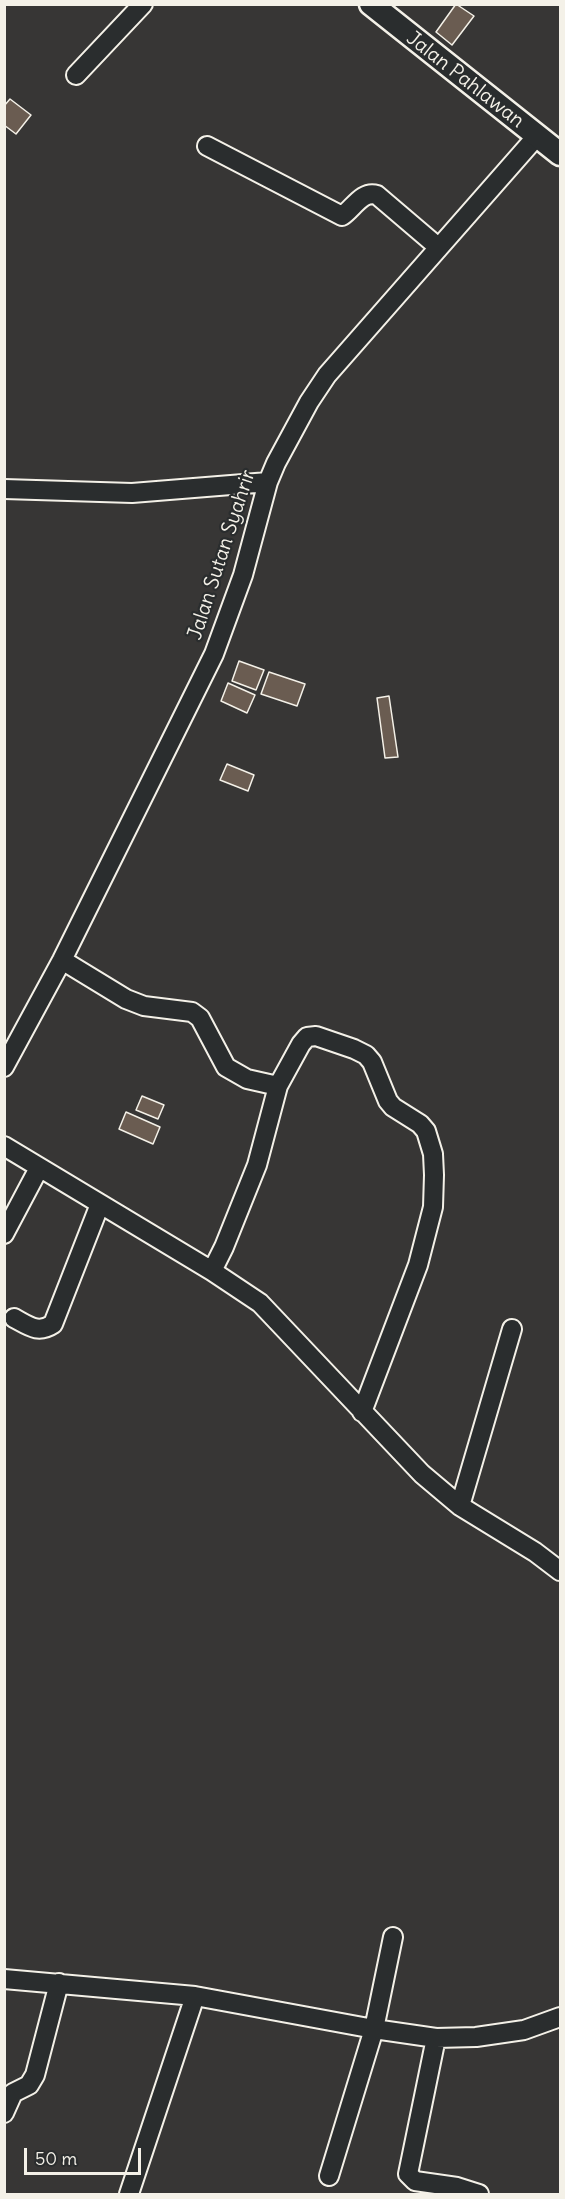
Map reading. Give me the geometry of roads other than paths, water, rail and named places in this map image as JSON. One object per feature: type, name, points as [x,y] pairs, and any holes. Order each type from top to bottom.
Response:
[{"type":"main road","name":"Jalan Pahlawan","points":[[371,4],[561,154]]},
{"type":"street","points":[[75,75],[143,4]]},
{"type":"street","name":"Jalan Sutan Syahrir","points":[[4,1066],[62,960],[214,654],[243,575],[268,482],[309,402],[327,375],[537,136]]},
{"type":"street","points":[[207,146],[342,216],[365,195],[372,193],[377,195],[438,247]]},
{"type":"street","points":[[4,489],[132,493],[268,482]]},
{"type":"street","points":[[62,960],[126,999],[144,1006],[192,1012],[200,1018],[226,1067],[247,1079],[278,1086]]},
{"type":"street","points":[[212,1271],[257,1165],[278,1086],[301,1044],[307,1037],[316,1036],[366,1055],[372,1062],[384,1094],[393,1107],[420,1124],[426,1131],[433,1154],[434,1207],[421,1253],[362,1412]]},
{"type":"street","points":[[4,1146],[212,1271],[260,1303],[422,1474],[460,1506],[535,1552],[561,1571]]},
{"type":"street","points":[[4,1234],[39,1168]]},
{"type":"street","points":[[14,1318],[36,1330],[46,1329],[53,1323],[100,1204]]},
{"type":"street","points":[[460,1506],[512,1329]]},
{"type":"street","points":[[329,2176],[374,2029],[393,1937]]},
{"type":"street","points":[[4,1979],[195,1996],[436,2038],[477,2037],[524,2030],[561,2017]]},
{"type":"street","points":[[4,2113],[13,2093],[28,2085],[35,2075],[60,1983]]},
{"type":"street","points":[[129,2194],[195,1996]]},
{"type":"street","points":[[436,2038],[408,2174],[415,2181],[457,2187],[479,2194]]}]
